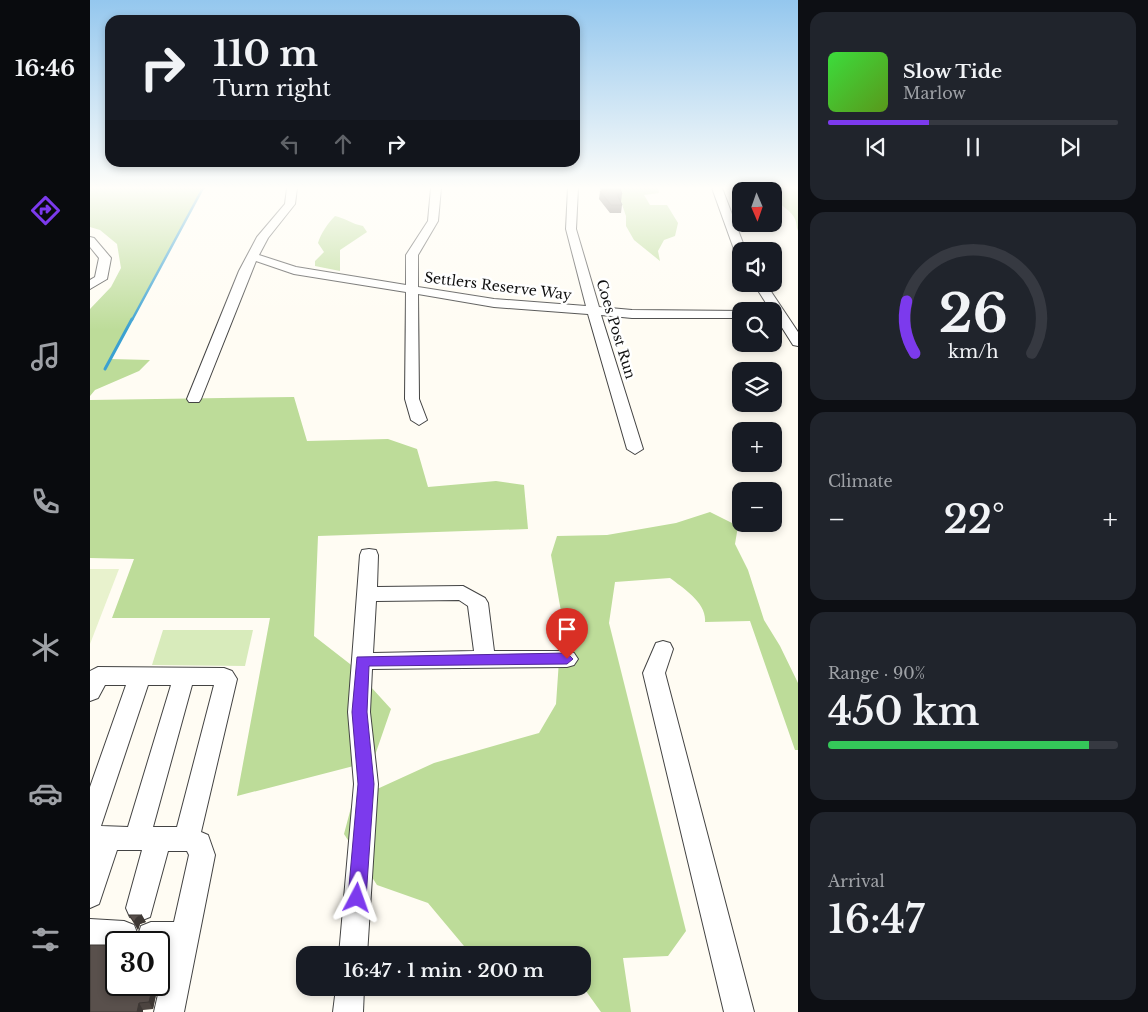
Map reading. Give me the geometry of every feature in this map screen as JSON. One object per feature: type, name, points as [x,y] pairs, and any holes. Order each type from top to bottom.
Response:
[{"type":"street","points":[[194,399],[245,271],[265,235]]},
{"type":"street","points":[[419,420],[412,399],[412,255],[424,235]]},
{"type":"street","name":"Coes Post Run","points":[[572,235],[635,449]]},
{"type":"street","points":[[90,240],[105,258],[101,279],[90,285]]},
{"type":"street","name":"Settlers Reserve Way","points":[[254,256],[294,270],[494,303],[595,312],[732,314]]},
{"type":"street","points":[[766,292],[774,302]]},
{"type":"street","points":[[782,313],[798,342]]},
{"type":"street","points":[[354,946],[366,784],[359,712],[369,555]]},
{"type":"street","points":[[367,594],[463,593],[478,603],[485,659]]},
{"type":"street","points":[[663,649],[654,673],[740,1012]]},
{"type":"street","points":[[362,661],[567,659]]},
{"type":"street","points":[[90,692],[98,676],[184,676],[224,677],[226,679],[186,840]]},
{"type":"street","points":[[90,895],[96,833],[140,676]]},
{"type":"street","points":[[140,908],[148,839],[184,676]]},
{"type":"street","points":[[96,833],[148,839],[186,840],[199,843],[202,855],[169,1012]]},
{"type":"street","points":[[90,933],[185,936]]},
{"type":"street","points":[[348,1012],[349,996]]},
{"type":"green space","points":[[106,235],[177,235],[110,359],[150,360],[139,371],[95,390],[90,396],[90,309],[111,287],[121,268],[117,244]]},
{"type":"green space","points":[[321,235],[362,235],[340,250],[340,271],[315,266],[315,261],[324,252],[318,243]]},
{"type":"green space","points":[[631,235],[675,235],[664,240],[658,251],[660,261],[634,240]]},
{"type":"green space","points":[[294,397],[307,441],[388,439],[417,449],[428,487],[496,481],[524,485],[528,529],[318,536],[314,636],[350,664],[391,709],[373,761],[237,796],[270,618],[112,618],[134,559],[90,558],[90,400]]},
{"type":"green space","points":[[710,512],[732,523],[732,532],[737,532],[735,544],[748,570],[764,620],[780,646],[798,683],[798,750],[795,750],[750,621],[705,622],[705,615],[698,602],[670,578],[615,582],[609,623],[686,931],[668,956],[623,958],[631,1012],[601,1012],[589,996],[591,996],[591,946],[464,946],[428,903],[377,885],[344,834],[353,800],[434,763],[539,733],[556,704],[562,617],[551,555],[557,536],[607,535],[676,523]]},
{"type":"green space","points":[[90,569],[119,569],[90,644]]},
{"type":"green space","points":[[163,630],[253,630],[245,666],[152,665]]},
{"type":"building","points":[[129,915],[142,915],[137,917],[134,922]]},
{"type":"building","points":[[90,945],[105,945],[105,996],[150,996],[149,1002],[139,1003],[137,1012],[90,1012]]},
{"type":"waterway","points":[[132,320],[178,235]]},
{"type":"waterway","points":[[105,369],[132,319]]},
{"type":"route","points":[[357,898],[366,784],[359,712],[362,661],[567,659]]}]
